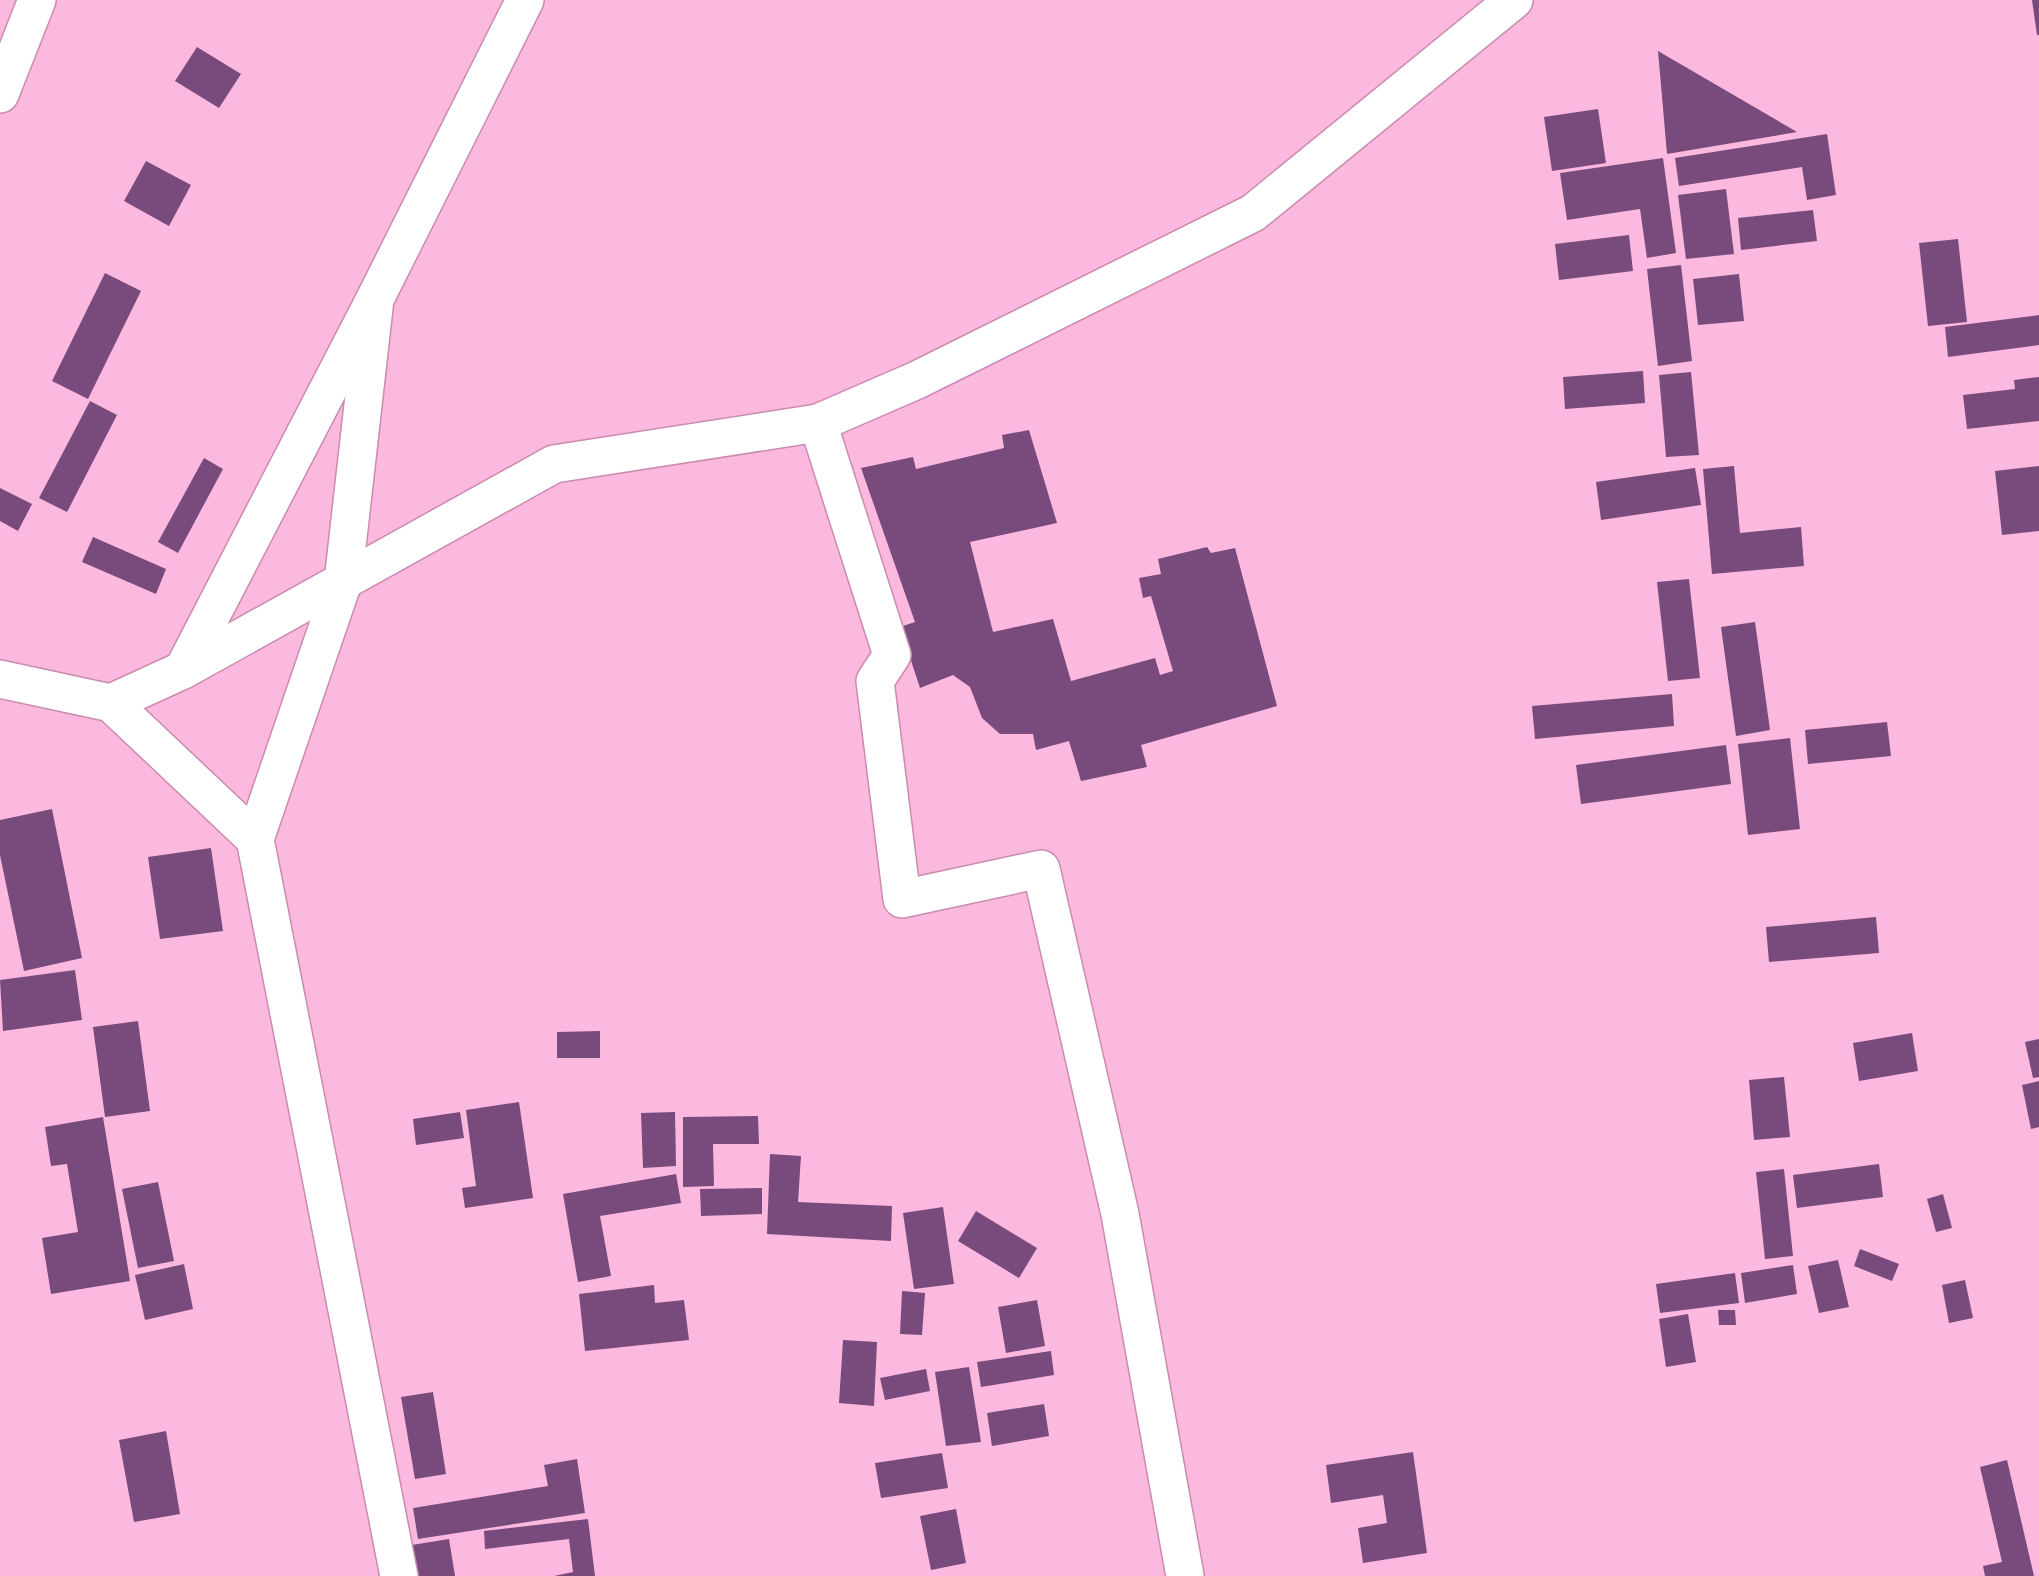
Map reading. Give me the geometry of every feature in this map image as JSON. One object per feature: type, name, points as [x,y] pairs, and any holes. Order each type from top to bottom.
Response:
[{"type":"street","points":[[0,94],[37,0]]},
{"type":"street","points":[[183,670],[375,299],[525,0]]},
{"type":"street","points":[[111,703],[183,670],[554,464],[818,423],[917,380],[1253,213],[1514,0]]},
{"type":"street","points":[[375,299],[343,582],[255,839],[399,1576]]},
{"type":"street","points":[[818,423],[892,655],[875,681],[902,899],[1041,869],[1120,1214],[1185,1576]]},
{"type":"street","points":[[0,679],[111,703],[255,839]]},
{"type":"building","points":[[2032,0],[2039,0],[2039,35],[2037,35]]},
{"type":"building","points":[[197,47],[241,74],[219,108],[175,81]]},
{"type":"building","points":[[1658,51],[1797,132],[1667,154]]},
{"type":"building","points":[[1598,109],[1606,163],[1552,171],[1544,117]]},
{"type":"building","points":[[1827,134],[1836,195],[1807,200],[1802,167],[1679,186],[1675,158]]},
{"type":"building","points":[[1663,158],[1676,253],[1647,258],[1640,209],[1567,220],[1560,173]]},
{"type":"building","points":[[146,161],[191,185],[169,226],[124,201]]},
{"type":"building","points":[[1726,189],[1734,254],[1686,259],[1678,195]]},
{"type":"building","points":[[1813,210],[1817,241],[1741,250],[1738,218]]},
{"type":"building","points":[[1629,235],[1633,271],[1559,280],[1555,244]]},
{"type":"building","points":[[1958,239],[1967,322],[1928,326],[1919,243]]},
{"type":"building","points":[[1681,265],[1692,361],[1658,366],[1647,269]]},
{"type":"building","points":[[105,273],[141,291],[88,399],[52,381]]},
{"type":"building","points":[[1739,274],[1744,321],[1698,325],[1693,279]]},
{"type":"building","points":[[2039,315],[2039,345],[1948,357],[1945,327]]},
{"type":"building","points":[[1643,371],[1645,403],[1565,409],[1563,377]]},
{"type":"building","points":[[1691,372],[1699,455],[1666,457],[1659,375]]},
{"type":"building","points":[[2039,377],[2039,421],[1967,429],[1963,395],[2015,389],[2014,380]]},
{"type":"building","points":[[90,401],[117,415],[67,512],[39,498]]},
{"type":"building","points":[[1029,430],[1057,523],[970,542],[993,632],[1053,619],[1071,681],[1155,658],[1160,675],[1173,671],[1151,596],[1143,598],[1139,578],[1161,574],[1158,559],[1207,547],[1211,553],[1235,548],[1277,706],[1141,745],[1147,767],[1081,781],[1069,741],[1036,750],[1033,734],[1000,734],[982,718],[970,687],[953,675],[920,688],[900,627],[915,622],[861,468],[913,457],[916,469],[1004,448],[1002,435]]},
{"type":"building","points":[[204,458],[223,469],[178,553],[158,542]]},
{"type":"building","points":[[1734,466],[1740,533],[1801,527],[1804,566],[1712,574],[1703,469]]},
{"type":"building","points":[[2039,466],[2039,531],[2002,535],[1995,471]]},
{"type":"building","points":[[1695,468],[1701,505],[1601,520],[1596,482]]},
{"type":"building","points":[[0,488],[32,504],[18,531],[0,521]]},
{"type":"building","points":[[93,537],[166,569],[156,594],[82,562]]},
{"type":"building","points":[[1689,579],[1700,678],[1668,681],[1657,582]]},
{"type":"building","points":[[1755,622],[1770,730],[1736,736],[1721,627]]},
{"type":"building","points":[[1672,694],[1674,726],[1535,739],[1532,706]]},
{"type":"building","points":[[1887,722],[1891,756],[1808,764],[1805,730]]},
{"type":"building","points":[[1790,738],[1800,829],[1748,835],[1738,744]]},
{"type":"building","points":[[1726,745],[1731,784],[1581,804],[1576,765]]},
{"type":"building","points":[[52,809],[82,958],[24,971],[0,855],[0,820]]},
{"type":"building","points":[[211,848],[223,931],[160,939],[148,857]]},
{"type":"building","points":[[1876,917],[1879,953],[1769,962],[1766,927]]},
{"type":"building","points":[[75,970],[82,1020],[3,1031],[0,980]]},
{"type":"building","points":[[138,1021],[150,1111],[105,1117],[93,1027]]},
{"type":"building","points":[[600,1031],[600,1058],[557,1058],[557,1032]]},
{"type":"building","points":[[1912,1033],[1918,1071],[1859,1081],[1853,1043]]},
{"type":"building","points":[[2039,1039],[2039,1077],[2033,1078],[2025,1042]]},
{"type":"building","points":[[1784,1077],[1790,1137],[1754,1140],[1749,1080]]},
{"type":"building","points":[[2039,1081],[2039,1127],[2031,1129],[2022,1085]]},
{"type":"building","points":[[519,1102],[533,1198],[465,1208],[462,1188],[476,1186],[466,1110]]},
{"type":"building","points":[[460,1112],[464,1138],[416,1145],[413,1119]]},
{"type":"building","points":[[675,1112],[676,1166],[643,1168],[641,1113]]},
{"type":"building","points":[[758,1116],[759,1144],[713,1144],[714,1186],[683,1187],[683,1117]]},
{"type":"building","points":[[103,1117],[130,1281],[51,1294],[42,1238],[78,1232],[67,1164],[51,1166],[45,1127]]},
{"type":"building","points":[[770,1154],[801,1156],[798,1202],[892,1206],[891,1241],[767,1234]]},
{"type":"building","points":[[1879,1164],[1883,1197],[1797,1208],[1793,1175]]},
{"type":"building","points":[[1784,1169],[1793,1256],[1765,1259],[1756,1172]]},
{"type":"building","points":[[676,1174],[681,1203],[600,1216],[611,1276],[578,1282],[563,1194]]},
{"type":"building","points":[[158,1182],[174,1261],[138,1268],[122,1189]]},
{"type":"building","points":[[762,1188],[762,1214],[701,1216],[700,1189]]},
{"type":"building","points":[[1943,1194],[1952,1228],[1936,1232],[1927,1199]]},
{"type":"building","points":[[943,1207],[954,1284],[914,1289],[903,1213]]},
{"type":"building","points":[[976,1211],[1037,1248],[1019,1278],[958,1241]]},
{"type":"building","points":[[1860,1249],[1899,1264],[1892,1281],[1854,1266]]},
{"type":"building","points":[[1838,1260],[1849,1307],[1819,1313],[1808,1266]]},
{"type":"building","points":[[184,1264],[193,1309],[145,1320],[135,1275]]},
{"type":"building","points":[[1793,1265],[1797,1294],[1745,1303],[1741,1273]]},
{"type":"building","points":[[1735,1273],[1739,1303],[1660,1313],[1656,1284]]},
{"type":"building","points":[[1965,1280],[1973,1318],[1949,1323],[1942,1285]]},
{"type":"building","points":[[654,1285],[655,1303],[684,1300],[689,1340],[585,1351],[579,1294]]},
{"type":"building","points":[[902,1291],[925,1293],[922,1335],[900,1334]]},
{"type":"building","points":[[1037,1300],[1045,1346],[1006,1353],[998,1307]]},
{"type":"building","points":[[1718,1310],[1735,1310],[1736,1325],[1719,1325]]},
{"type":"building","points":[[1688,1314],[1696,1362],[1666,1367],[1659,1319]]},
{"type":"building","points":[[843,1340],[877,1342],[874,1406],[839,1403]]},
{"type":"building","points":[[1051,1351],[1054,1375],[981,1387],[977,1362]]},
{"type":"building","points":[[969,1367],[981,1442],[946,1446],[935,1372]]},
{"type":"building","points":[[926,1369],[930,1391],[885,1400],[880,1378]]},
{"type":"building","points":[[433,1392],[446,1474],[415,1479],[401,1397]]},
{"type":"building","points":[[1044,1404],[1049,1436],[992,1446],[987,1413]]},
{"type":"building","points":[[166,1431],[180,1514],[134,1522],[119,1440]]},
{"type":"building","points":[[1413,1452],[1427,1553],[1363,1563],[1358,1528],[1387,1523],[1383,1495],[1331,1503],[1326,1465]]},
{"type":"building","points":[[942,1453],[948,1488],[881,1498],[875,1463]]},
{"type":"building","points":[[577,1459],[585,1513],[418,1539],[413,1508],[548,1486],[544,1465]]},
{"type":"building","points":[[2007,1460],[2034,1576],[1985,1576],[1983,1566],[2002,1562],[1980,1467]]},
{"type":"building","points":[[956,1509],[966,1563],[931,1570],[920,1516]]},
{"type":"building","points":[[588,1519],[595,1576],[554,1576],[573,1572],[569,1539],[485,1549],[484,1531]]},
{"type":"building","points":[[449,1539],[455,1576],[417,1576],[412,1545]]}]
